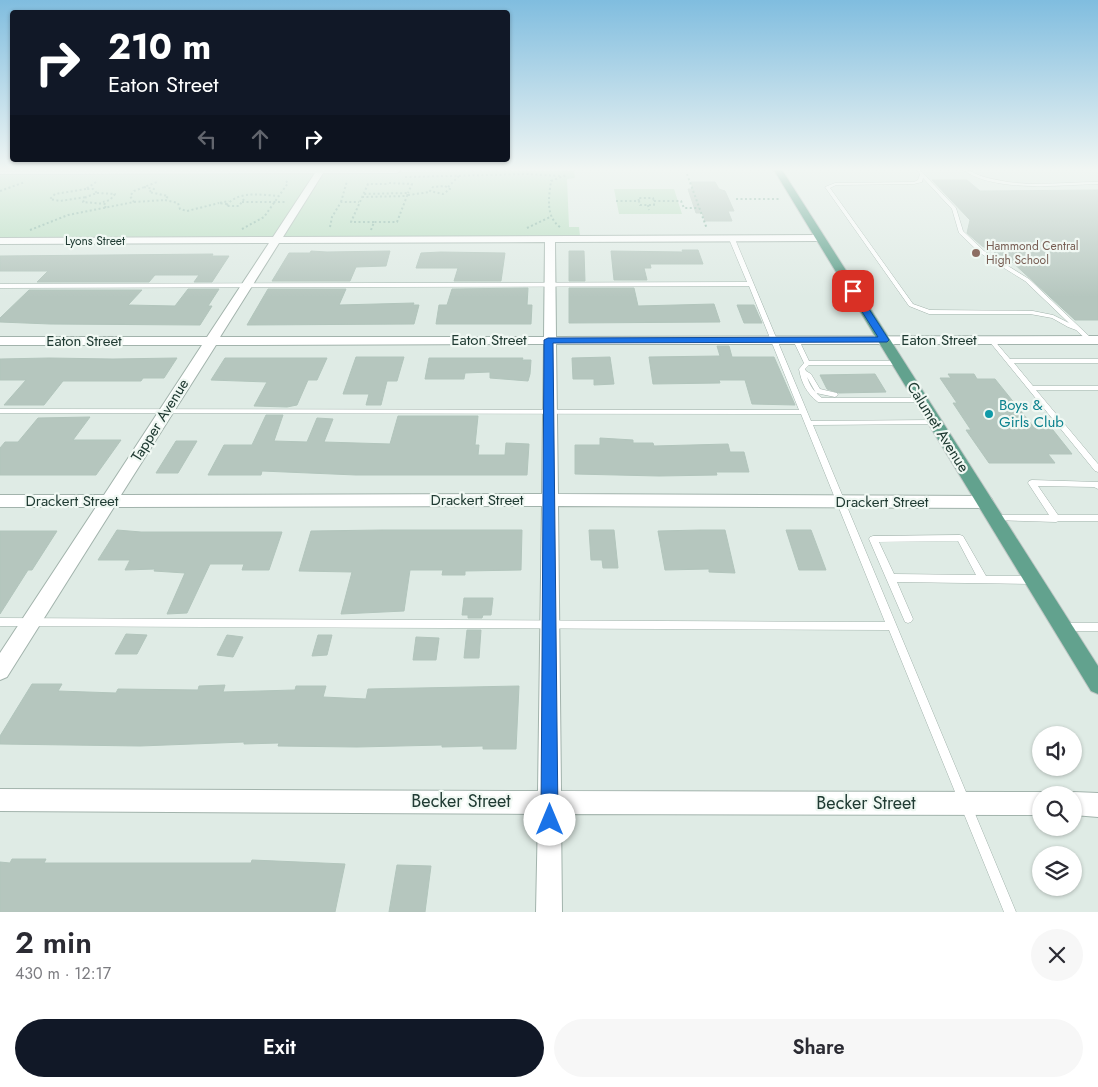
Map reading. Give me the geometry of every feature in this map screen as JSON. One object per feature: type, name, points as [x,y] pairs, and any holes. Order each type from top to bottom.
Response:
[{"type":"main road","name":"Calumet Avenue","points":[[804,213],[1098,684]]},
{"type":"street","name":"Tapper Avenue","points":[[0,670],[294,213]]},
{"type":"street","name":"Lyons Street","points":[[0,241],[820,238]]},
{"type":"street","points":[[549,912],[548,340],[550,240]]},
{"type":"street","name":"Eaton Street","points":[[0,341],[991,340],[1095,343]]},
{"type":"street","name":"Drackert Street","points":[[0,501],[548,500],[985,502]]},
{"type":"street","name":"Becker Street","points":[[0,800],[1032,804]]},
{"type":"street","points":[[1082,804],[1098,804]]},
{"type":"lane","points":[[845,213],[911,305],[929,312],[1030,312],[1046,314],[1056,318],[1064,325],[1076,328]]},
{"type":"lane","points":[[955,213],[962,232],[982,252],[1027,280],[1076,328],[1095,343]]},
{"type":"lane","points":[[732,238],[1010,912]]},
{"type":"lane","points":[[0,286],[751,284]]},
{"type":"lane","points":[[796,340],[806,363],[802,372],[813,395],[820,400],[921,400]]},
{"type":"lane","points":[[991,340],[1098,469]]},
{"type":"lane","points":[[1008,361],[1098,361]]},
{"type":"lane","points":[[806,363],[898,364]]},
{"type":"lane","points":[[1030,388],[1098,388]]},
{"type":"lane","points":[[0,411],[804,412]]},
{"type":"lane","points":[[808,423],[935,422]]},
{"type":"lane","points":[[1056,518],[1032,483],[1096,484],[1098,486]]},
{"type":"lane","points":[[995,518],[1098,518]]},
{"type":"lane","points":[[908,619],[873,539],[960,538],[983,579]]},
{"type":"lane","points":[[891,578],[1033,580]]},
{"type":"lane","points":[[0,622],[892,626]]},
{"type":"lane","points":[[1063,628],[1098,627]]},
{"type":"path","points":[[30,230],[64,215],[78,213]]},
{"type":"path","points":[[236,232],[264,217],[267,213]]},
{"type":"path","points":[[330,227],[335,213]]},
{"type":"path","points":[[355,213],[351,222],[374,223],[397,222],[401,213]]},
{"type":"path","points":[[550,213],[550,217],[555,225],[565,230]]},
{"type":"path","points":[[701,213],[708,232]]},
{"type":"path","points":[[522,230],[550,217]]},
{"type":"green space","points":[[0,213],[568,213],[569,227],[579,227],[580,236],[0,237]]},
{"type":"green space","points":[[619,213],[682,214],[619,214]]},
{"type":"building","points":[[696,213],[729,213],[732,221],[705,221],[702,213]]},
{"type":"building","name":"Hammond Central High School","points":[[963,213],[1098,213],[1098,320],[1075,320],[1010,260],[982,246],[967,233],[970,220]]},
{"type":"building","points":[[682,250],[698,250],[703,264],[650,264],[651,268],[644,268],[647,280],[614,280],[611,251],[683,252]]},
{"type":"building","points":[[311,251],[390,251],[386,266],[356,267],[350,281],[272,281],[289,253],[310,253]]},
{"type":"building","points":[[569,251],[584,251],[585,281],[569,281]]},
{"type":"building","points":[[421,253],[505,253],[501,281],[454,281],[458,268],[416,268]]},
{"type":"building","points":[[213,254],[212,256],[229,256],[212,282],[194,282],[199,275],[155,275],[149,282],[37,282],[48,271],[0,271],[0,256]]},
{"type":"building","points":[[528,288],[527,305],[532,305],[531,324],[436,324],[439,305],[447,305],[452,289]]},
{"type":"building","points":[[569,288],[634,288],[638,306],[714,304],[720,322],[569,323]]},
{"type":"building","points":[[188,289],[219,289],[208,306],[212,306],[200,325],[0,322],[0,318],[29,290],[142,290],[128,305],[175,306]]},
{"type":"building","points":[[268,289],[346,289],[339,305],[414,303],[413,305],[419,305],[414,324],[247,325]]},
{"type":"building","points":[[737,305],[754,305],[762,323],[744,323]]},
{"type":"building","points":[[717,346],[729,346],[732,357],[774,357],[795,405],[752,404],[745,380],[719,380],[720,383],[653,384],[649,357],[720,356]]},
{"type":"building","points":[[356,357],[404,357],[397,381],[387,381],[381,405],[366,405],[369,394],[343,394]]},
{"type":"building","points":[[610,357],[614,384],[594,385],[594,379],[573,379],[572,358]]},
{"type":"building","points":[[177,358],[164,378],[143,378],[141,381],[63,381],[44,405],[4,405],[26,380],[0,380],[0,359]]},
{"type":"building","points":[[225,358],[327,358],[317,380],[308,380],[297,405],[287,407],[254,406],[267,382],[211,380]]},
{"type":"building","points":[[429,358],[523,358],[522,360],[531,360],[530,374],[528,381],[490,378],[490,372],[465,373],[464,379],[425,379]]},
{"type":"building","points":[[875,374],[886,392],[839,393],[827,389],[820,375]]},
{"type":"building","name":"Boys & Girls Club","points":[[948,374],[974,374],[977,379],[995,379],[1032,425],[1049,425],[1072,454],[1048,454],[1055,463],[989,463],[966,430],[971,430],[953,403],[957,403],[940,378],[951,378]]},
{"type":"building","points":[[266,415],[283,415],[274,441],[307,442],[317,418],[333,419],[324,442],[390,444],[398,416],[478,416],[475,445],[479,445],[478,455],[505,455],[506,443],[529,444],[527,475],[356,475],[262,471],[261,475],[208,475],[224,445],[252,445]]},
{"type":"building","points":[[90,417],[73,440],[121,440],[96,475],[0,475],[0,448],[5,442],[18,442],[38,418]]},
{"type":"building","points":[[600,438],[633,440],[633,443],[653,443],[654,446],[728,444],[730,452],[744,452],[749,472],[716,472],[717,475],[659,476],[575,474],[575,445],[600,445]]},
{"type":"building","points":[[176,441],[197,441],[178,473],[156,473]]},
{"type":"building","points":[[117,530],[141,532],[282,532],[269,570],[242,570],[244,564],[210,564],[187,613],[167,614],[185,573],[154,571],[155,569],[125,570],[130,560],[98,560]]},
{"type":"building","points":[[522,530],[521,570],[465,571],[465,575],[442,575],[443,570],[410,570],[404,611],[341,614],[352,572],[299,571],[311,531]]},
{"type":"building","points":[[589,530],[614,530],[618,568],[603,568],[602,560],[591,560]]},
{"type":"building","points":[[725,530],[735,573],[709,572],[709,569],[665,570],[658,531]]},
{"type":"building","points":[[786,530],[811,530],[826,570],[799,570]]},
{"type":"building","points":[[0,531],[57,531],[32,570],[28,570],[0,614]]},
{"type":"building","points":[[464,598],[493,598],[491,615],[483,615],[482,618],[468,618],[468,615],[462,615]]},
{"type":"building","points":[[467,630],[481,630],[479,658],[464,658]]},
{"type":"building","points":[[126,634],[147,635],[137,654],[115,654]]},
{"type":"building","points":[[227,635],[243,637],[233,657],[217,655]]},
{"type":"building","points":[[318,635],[332,635],[327,655],[312,656]]},
{"type":"building","points":[[416,637],[439,638],[436,660],[413,660]]},
{"type":"building","points":[[32,684],[62,684],[58,691],[116,693],[118,689],[198,690],[199,686],[225,685],[223,692],[295,690],[296,686],[326,686],[323,697],[366,699],[368,689],[519,686],[516,749],[483,749],[483,746],[442,747],[442,745],[278,746],[279,743],[244,744],[244,742],[140,746],[0,744],[0,736]]},
{"type":"building","points":[[12,859],[46,859],[44,863],[251,863],[252,860],[345,864],[335,912],[0,912],[0,862],[10,863]]},
{"type":"building","points":[[397,865],[431,866],[425,912],[389,912]]},
{"type":"place","name":"Hammond Central High School","points":[[976,253]]},
{"type":"place","name":"Boys & Girls Club","points":[[989,414]]},
{"type":"route","points":[[550,820],[548,340],[884,340],[853,291]]}]
